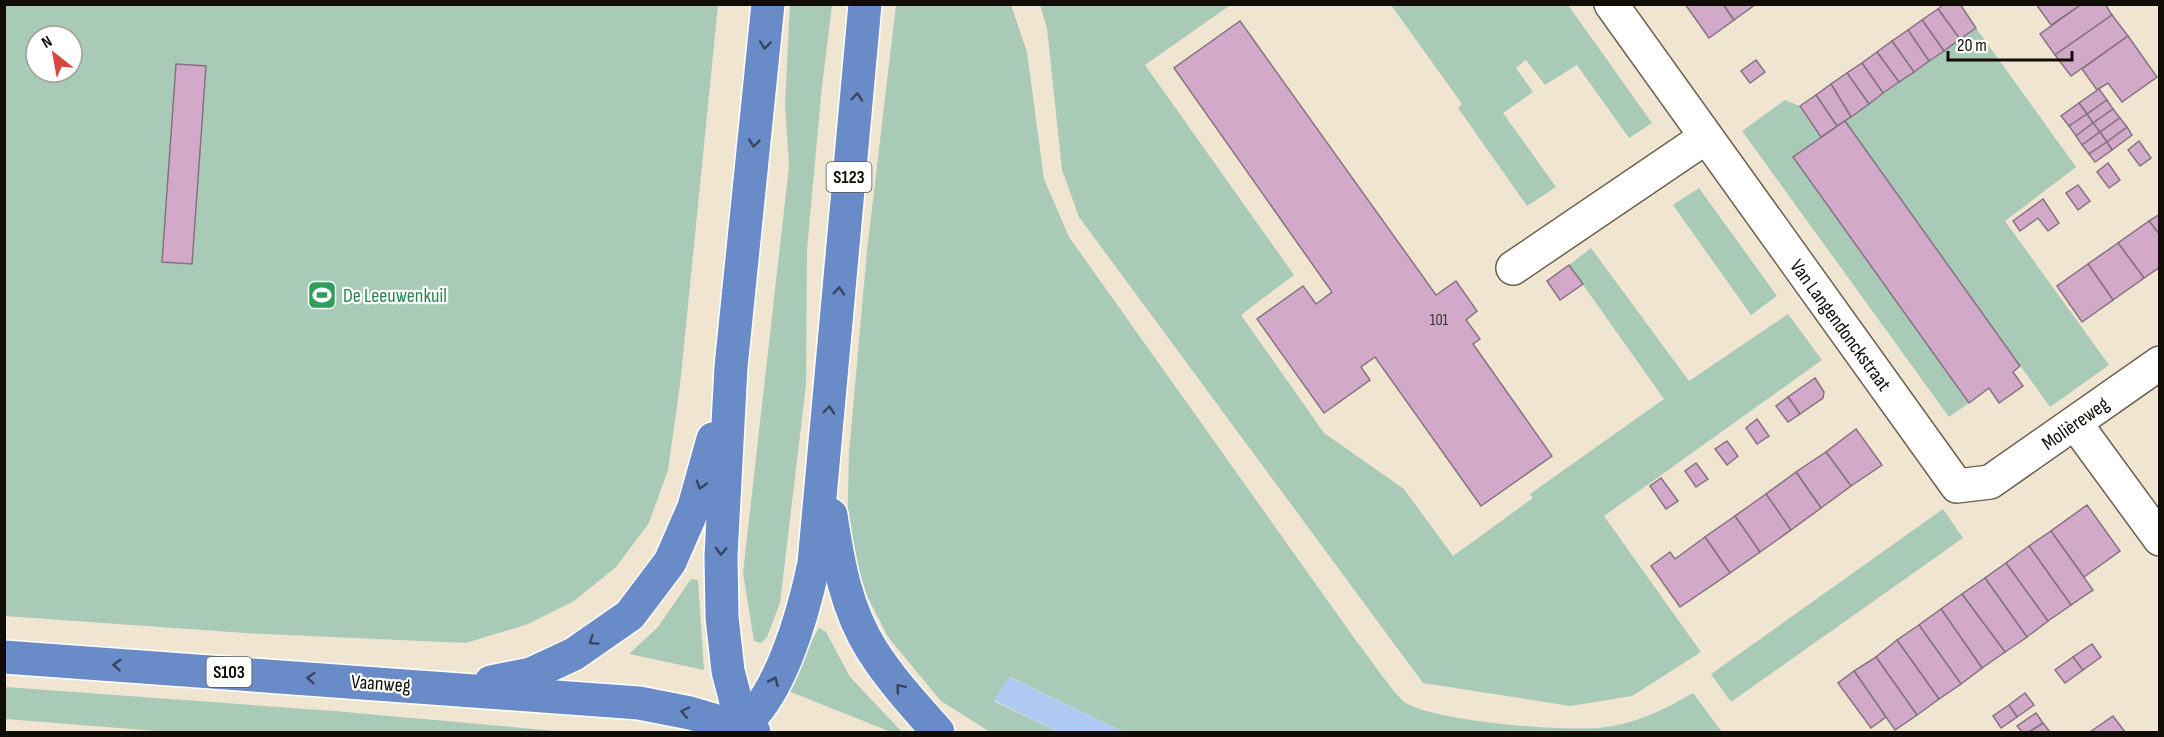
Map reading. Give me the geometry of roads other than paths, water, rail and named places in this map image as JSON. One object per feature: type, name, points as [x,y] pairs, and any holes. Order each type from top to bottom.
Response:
[{"type":"highway","points":[[743,731],[728,671],[722,607],[721,556],[731,367],[768,4]]},
{"type":"highway","name":"S123","points":[[743,731],[766,700],[797,628],[814,563],[865,4]]},
{"type":"highway","points":[[454,688],[531,674],[574,654],[630,615],[670,562],[694,507],[731,367]]},
{"type":"highway","points":[[824,468],[842,580],[859,625],[882,666],[938,732]]},
{"type":"highway","name":"Vaanweg","points":[[4,657],[639,703],[690,713],[743,731]]},
{"type":"street","name":"Van Langendonckstraat","points":[[1611,4],[1957,486],[1990,482]]},
{"type":"street","points":[[1513,267],[1706,137]]},
{"type":"street","name":"Molièreweg","points":[[1990,482],[2160,363]]},
{"type":"street","points":[[2074,423],[2160,539]]},
{"type":"water","points":[[1009,677],[1124,732],[1058,732],[994,700]]},
{"type":"place","name":"De Leeuwenkuil","points":[[322,295]]}]
